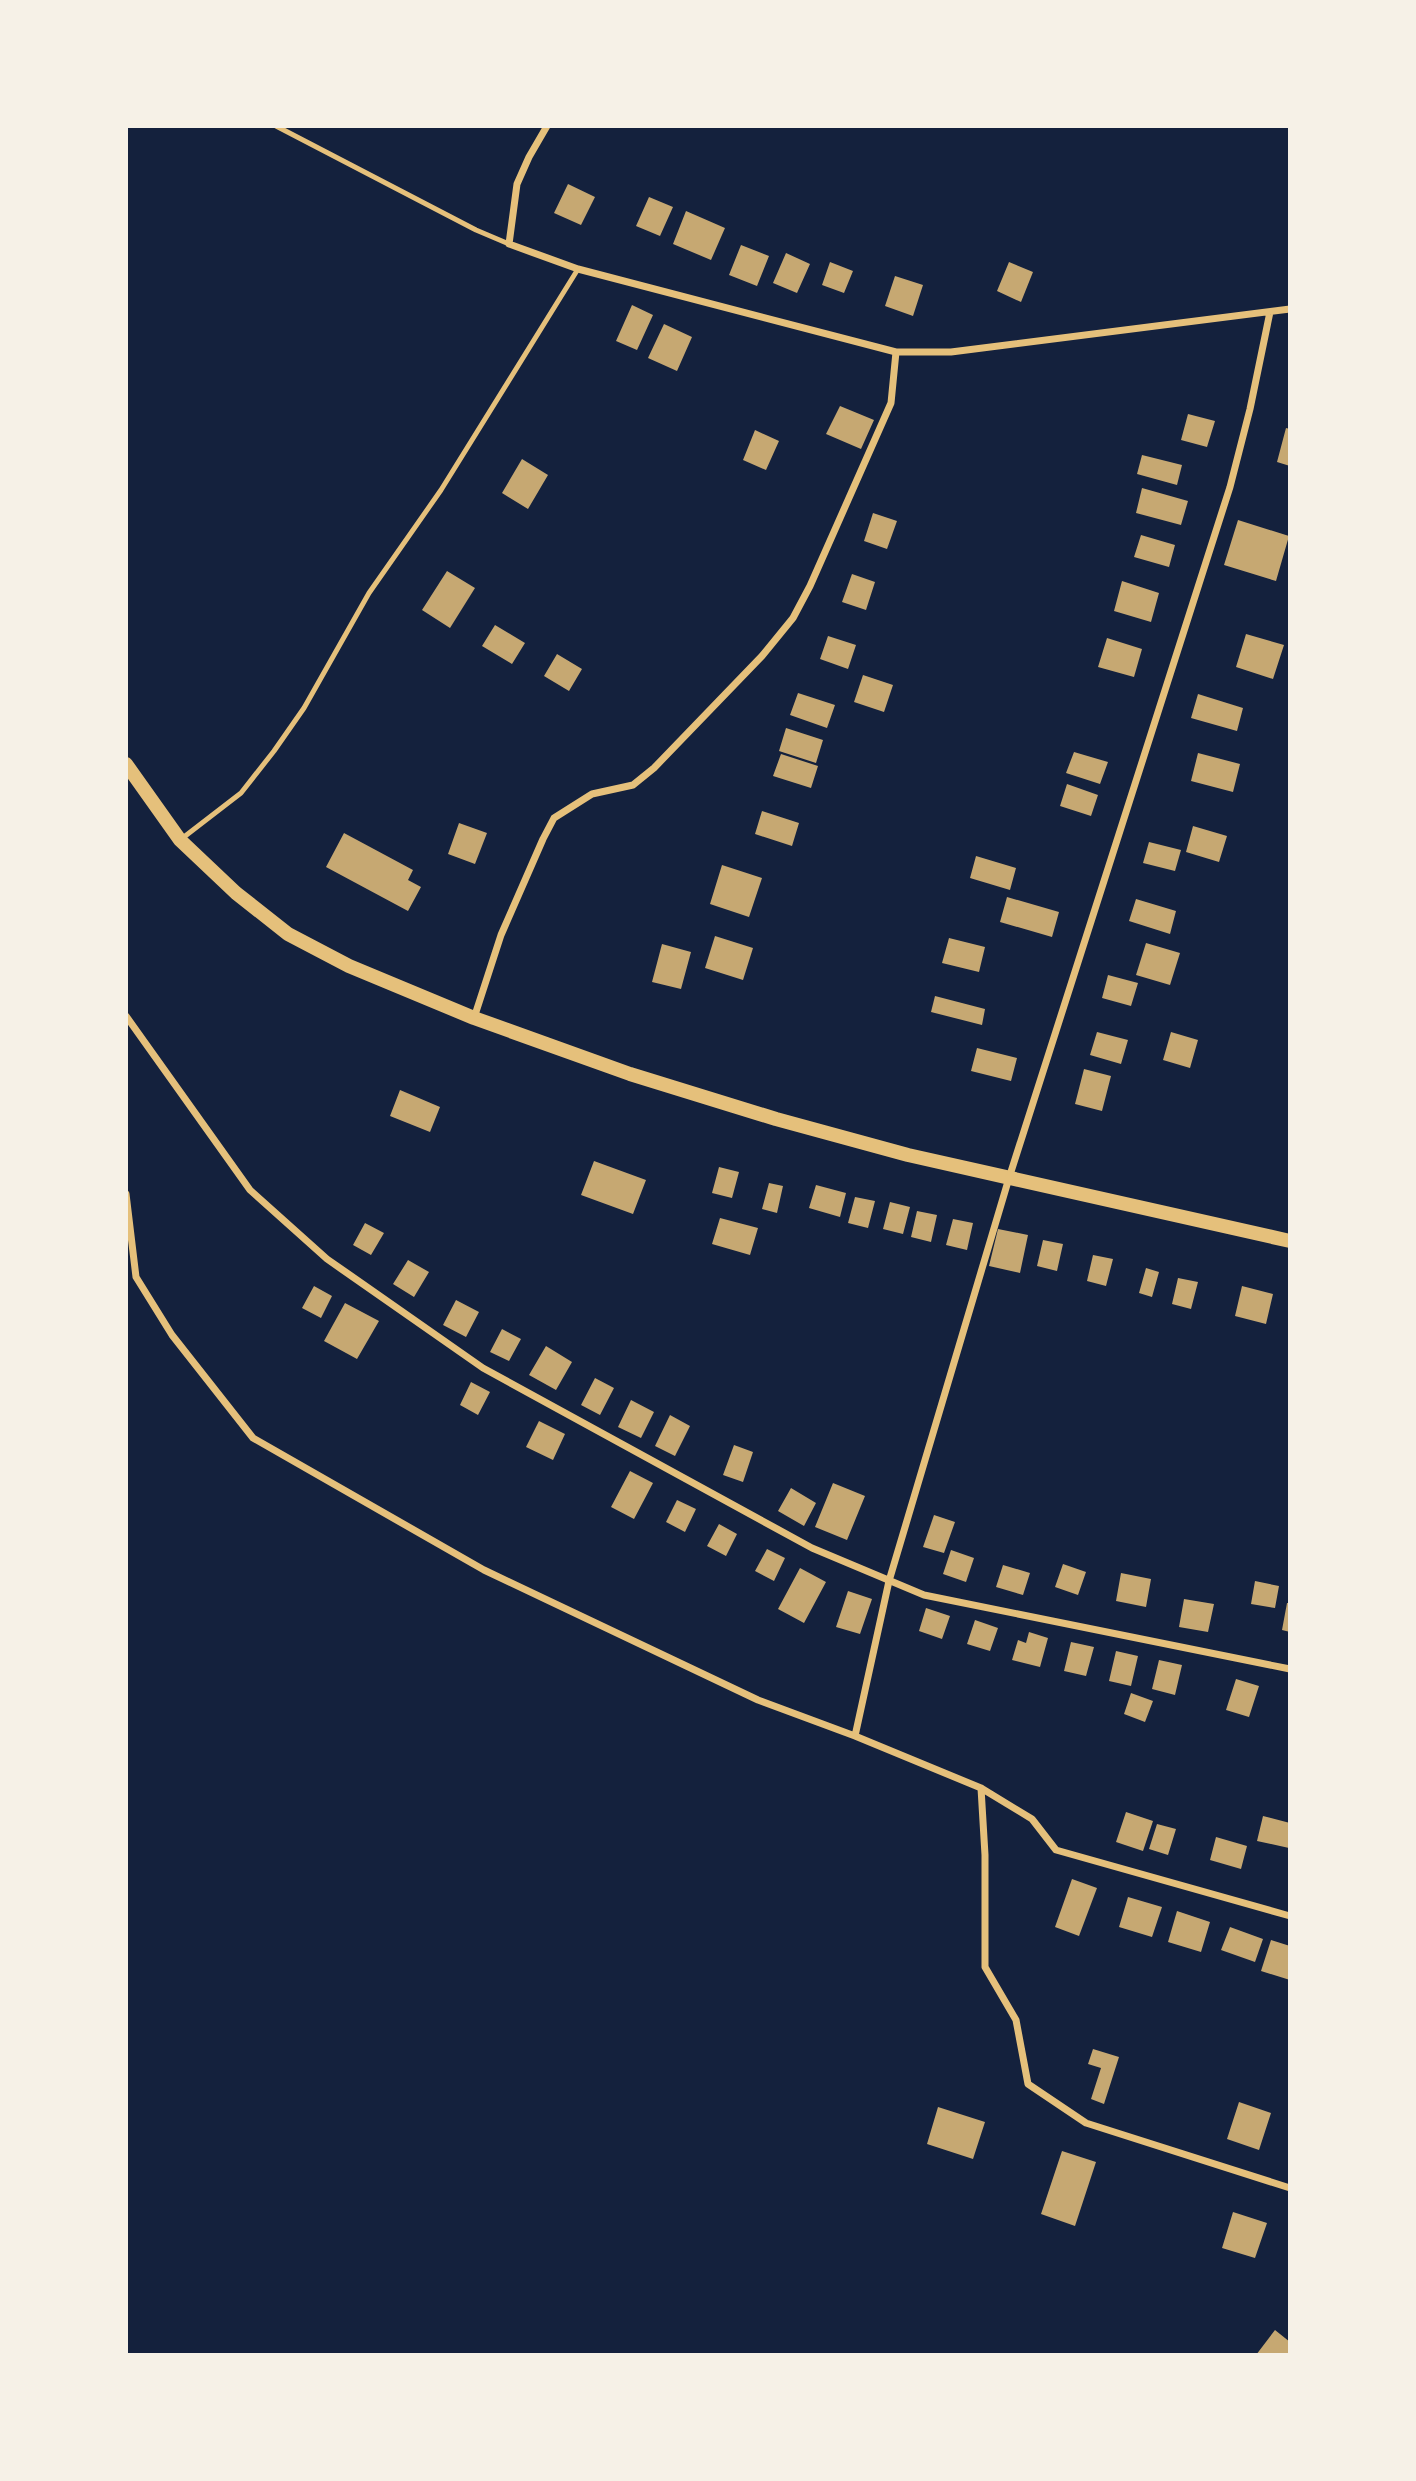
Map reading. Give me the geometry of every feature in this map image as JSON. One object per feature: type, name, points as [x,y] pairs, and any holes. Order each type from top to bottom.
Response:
[{"type":"main road","points":[[126,764],[180,840],[236,893],[288,933],[349,966],[474,1018],[630,1074],[776,1119],[908,1155],[1290,1241]]},
{"type":"street","points":[[547,126],[517,184],[509,244],[578,269],[896,352],[951,352],[1290,309]]},
{"type":"street","points":[[855,1736],[889,1581],[1009,1178],[1230,487],[1251,409],[1270,312]]},
{"type":"street","points":[[474,1018],[501,935],[542,839],[554,818],[592,794],[633,785],[654,768],[762,656],[793,618],[816,573],[891,403],[896,352]]},
{"type":"street","points":[[126,1016],[250,1190],[327,1259],[483,1368],[812,1548],[924,1595],[1290,1669]]},
{"type":"street","points":[[126,1194],[136,1277],[173,1335],[253,1438],[484,1570],[758,1700],[855,1736],[981,1788],[1032,1819],[1056,1850],[1290,1916]]},
{"type":"street","points":[[981,1788],[985,1855],[985,1967],[1016,2020],[1028,2084],[1086,2123],[1290,2188]]},
{"type":"lane","points":[[276,126],[476,230],[509,244]]},
{"type":"lane","points":[[180,840],[241,793],[304,708],[369,593],[441,490],[578,269]]},
{"type":"building","points":[[568,184],[595,197],[581,225],[554,213]]},
{"type":"building","points":[[649,197],[673,207],[660,236],[636,226]]},
{"type":"building","points":[[686,211],[725,228],[711,260],[673,244]]},
{"type":"building","points":[[741,245],[769,256],[757,286],[729,275]]},
{"type":"building","points":[[786,253],[810,264],[797,293],[773,283]]},
{"type":"building","points":[[830,262],[853,271],[844,293],[822,285]]},
{"type":"building","points":[[1009,262],[1033,272],[1021,302],[997,291]]},
{"type":"building","points":[[895,276],[923,285],[913,316],[885,306]]},
{"type":"building","points":[[632,305],[653,315],[637,350],[616,341]]},
{"type":"building","points":[[664,324],[692,337],[677,371],[648,358]]},
{"type":"building","points":[[840,406],[874,420],[861,449],[826,434]]},
{"type":"building","points":[[1188,414],[1215,421],[1207,447],[1181,440]]},
{"type":"building","points":[[1286,428],[1290,429],[1290,466],[1277,462]]},
{"type":"building","points":[[755,430],[779,441],[766,470],[743,460]]},
{"type":"building","points":[[1142,455],[1182,465],[1177,485],[1137,474]]},
{"type":"building","points":[[522,459],[548,475],[528,509],[502,493]]},
{"type":"building","points":[[1142,488],[1188,501],[1181,525],[1136,513]]},
{"type":"building","points":[[873,513],[897,521],[887,549],[864,541]]},
{"type":"building","points":[[1238,520],[1289,536],[1276,581],[1224,565]]},
{"type":"building","points":[[1141,535],[1175,545],[1169,567],[1134,557]]},
{"type":"building","points":[[447,571],[475,588],[450,628],[422,610]]},
{"type":"building","points":[[852,574],[875,582],[866,610],[842,602]]},
{"type":"building","points":[[1122,581],[1159,593],[1151,622],[1114,611]]},
{"type":"building","points":[[495,625],[525,643],[512,664],[482,646]]},
{"type":"building","points":[[1246,634],[1284,645],[1273,679],[1236,667]]},
{"type":"building","points":[[828,636],[856,645],[848,669],[820,659]]},
{"type":"building","points":[[1107,638],[1142,649],[1134,677],[1098,667]]},
{"type":"building","points":[[557,654],[582,669],[569,691],[544,676]]},
{"type":"building","points":[[863,675],[893,685],[884,712],[854,702]]},
{"type":"building","points":[[798,693],[835,705],[827,728],[790,715]]},
{"type":"building","points":[[1198,694],[1243,708],[1237,731],[1191,718]]},
{"type":"building","points":[[786,728],[823,740],[816,763],[779,751]]},
{"type":"building","points":[[1074,752],[1108,762],[1100,784],[1066,773]]},
{"type":"building","points":[[1198,753],[1240,764],[1233,792],[1191,781]]},
{"type":"building","points":[[781,754],[818,766],[811,788],[773,776]]},
{"type":"building","points":[[1067,784],[1098,795],[1091,816],[1060,806]]},
{"type":"building","points":[[762,811],[799,823],[792,846],[755,834]]},
{"type":"building","points":[[459,823],[487,833],[475,864],[448,854]]},
{"type":"building","points":[[1193,826],[1227,836],[1219,862],[1186,852]]},
{"type":"building","points":[[344,833],[413,870],[408,880],[421,887],[408,911],[326,867]]},
{"type":"building","points":[[1149,842],[1181,850],[1175,871],[1143,863]]},
{"type":"building","points":[[976,856],[1016,868],[1010,890],[970,878]]},
{"type":"building","points":[[722,865],[762,878],[749,917],[710,904]]},
{"type":"building","points":[[1007,897],[1059,912],[1052,937],[1000,922]]},
{"type":"building","points":[[1136,899],[1176,911],[1170,934],[1129,921]]},
{"type":"building","points":[[715,936],[753,948],[743,980],[705,968]]},
{"type":"building","points":[[949,938],[985,947],[979,972],[942,963]]},
{"type":"building","points":[[1146,943],[1180,953],[1170,985],[1136,975]]},
{"type":"building","points":[[662,944],[691,952],[681,989],[652,982]]},
{"type":"building","points":[[1108,975],[1138,983],[1131,1006],[1102,998]]},
{"type":"building","points":[[935,996],[985,1009],[982,1025],[931,1012]]},
{"type":"building","points":[[1097,1032],[1128,1040],[1121,1064],[1090,1055]]},
{"type":"building","points":[[1171,1032],[1198,1040],[1190,1068],[1163,1060]]},
{"type":"building","points":[[977,1048],[1017,1058],[1011,1081],[971,1071]]},
{"type":"building","points":[[1084,1069],[1111,1076],[1102,1111],[1075,1104]]},
{"type":"building","points":[[400,1090],[440,1107],[430,1132],[390,1116]]},
{"type":"building","points":[[594,1161],[646,1180],[633,1214],[581,1195]]},
{"type":"building","points":[[719,1167],[739,1172],[732,1198],[712,1193]]},
{"type":"building","points":[[769,1183],[783,1186],[777,1213],[762,1209]]},
{"type":"building","points":[[816,1185],[846,1193],[840,1217],[809,1208]]},
{"type":"building","points":[[855,1197],[875,1201],[868,1228],[848,1223]]},
{"type":"building","points":[[890,1202],[910,1207],[903,1234],[883,1229]]},
{"type":"building","points":[[917,1211],[937,1215],[931,1242],[911,1237]]},
{"type":"building","points":[[720,1218],[758,1228],[750,1255],[712,1244]]},
{"type":"building","points":[[953,1219],[973,1223],[967,1250],[946,1245]]},
{"type":"building","points":[[365,1223],[384,1233],[371,1255],[353,1245]]},
{"type":"building","points":[[998,1229],[1028,1235],[1020,1273],[989,1266]]},
{"type":"building","points":[[1043,1240],[1063,1244],[1057,1271],[1037,1266]]},
{"type":"building","points":[[1093,1255],[1113,1259],[1106,1286],[1087,1281]]},
{"type":"building","points":[[408,1260],[429,1272],[414,1297],[393,1284]]},
{"type":"building","points":[[1146,1268],[1159,1272],[1152,1297],[1139,1293]]},
{"type":"building","points":[[1178,1278],[1198,1282],[1191,1309],[1172,1304]]},
{"type":"building","points":[[314,1286],[332,1296],[321,1318],[302,1308]]},
{"type":"building","points":[[1242,1286],[1273,1294],[1266,1324],[1235,1316]]},
{"type":"building","points":[[456,1300],[479,1312],[466,1337],[443,1325]]},
{"type":"building","points":[[345,1303],[379,1321],[357,1359],[324,1341]]},
{"type":"building","points":[[502,1329],[521,1339],[509,1361],[490,1352]]},
{"type":"building","points":[[546,1346],[572,1362],[556,1390],[529,1375]]},
{"type":"building","points":[[595,1378],[614,1388],[600,1415],[581,1405]]},
{"type":"building","points":[[471,1382],[490,1392],[478,1415],[460,1405]]},
{"type":"building","points":[[631,1400],[654,1412],[641,1438],[618,1427]]},
{"type":"building","points":[[670,1415],[690,1426],[675,1456],[655,1446]]},
{"type":"building","points":[[539,1421],[565,1434],[553,1460],[526,1447]]},
{"type":"building","points":[[734,1445],[753,1452],[743,1482],[723,1475]]},
{"type":"building","points":[[630,1471],[653,1483],[634,1519],[611,1507]]},
{"type":"building","points":[[833,1483],[865,1496],[847,1540],[815,1527]]},
{"type":"building","points":[[791,1488],[816,1503],[804,1526],[778,1511]]},
{"type":"building","points":[[677,1500],[696,1509],[685,1532],[666,1522]]},
{"type":"building","points":[[934,1515],[955,1522],[944,1553],[923,1547]]},
{"type":"building","points":[[719,1524],[737,1534],[726,1556],[707,1546]]},
{"type":"building","points":[[767,1549],[785,1558],[774,1581],[755,1571]]},
{"type":"building","points":[[951,1550],[974,1558],[966,1582],[943,1574]]},
{"type":"building","points":[[1063,1564],[1086,1572],[1078,1595],[1055,1587]]},
{"type":"building","points":[[1003,1565],[1030,1573],[1023,1595],[996,1587]]},
{"type":"building","points":[[800,1568],[826,1582],[804,1623],[778,1609]]},
{"type":"building","points":[[1121,1573],[1151,1579],[1146,1607],[1116,1601]]},
{"type":"building","points":[[1255,1581],[1279,1586],[1275,1608],[1251,1604]]},
{"type":"building","points":[[848,1591],[872,1599],[860,1634],[836,1627]]},
{"type":"building","points":[[1184,1599],[1214,1604],[1208,1632],[1179,1627]]},
{"type":"building","points":[[1287,1603],[1290,1603],[1290,1632],[1282,1630]]},
{"type":"building","points":[[926,1608],[950,1616],[942,1639],[919,1631]]},
{"type":"building","points":[[975,1620],[998,1628],[990,1651],[967,1644]]},
{"type":"building","points":[[1029,1632],[1048,1638],[1040,1667],[1012,1660],[1018,1640],[1026,1643]]},
{"type":"building","points":[[1071,1642],[1094,1647],[1086,1676],[1064,1671]]},
{"type":"building","points":[[1116,1651],[1138,1656],[1131,1686],[1109,1681]]},
{"type":"building","points":[[1159,1660],[1182,1665],[1175,1695],[1152,1689]]},
{"type":"building","points":[[1236,1679],[1259,1686],[1249,1717],[1226,1710]]},
{"type":"building","points":[[1131,1693],[1153,1701],[1145,1722],[1124,1714]]},
{"type":"building","points":[[1126,1812],[1153,1821],[1143,1851],[1116,1842]]},
{"type":"building","points":[[1263,1816],[1290,1823],[1289,1848],[1257,1841]]},
{"type":"building","points":[[1157,1824],[1176,1829],[1168,1855],[1149,1849]]},
{"type":"building","points":[[1216,1837],[1247,1846],[1241,1869],[1210,1860]]},
{"type":"building","points":[[1072,1879],[1097,1888],[1079,1936],[1055,1927]]},
{"type":"building","points":[[1128,1897],[1162,1907],[1152,1937],[1119,1927]]},
{"type":"building","points":[[1177,1911],[1210,1922],[1201,1952],[1168,1942]]},
{"type":"building","points":[[1230,1927],[1263,1939],[1255,1962],[1221,1950]]},
{"type":"building","points":[[1271,1940],[1290,1946],[1290,1980],[1261,1971]]},
{"type":"building","points":[[1093,2049],[1119,2057],[1104,2104],[1091,2099],[1101,2068],[1088,2064]]},
{"type":"building","points":[[1239,2102],[1271,2113],[1259,2150],[1227,2139]]},
{"type":"building","points":[[938,2107],[985,2122],[973,2159],[927,2144]]},
{"type":"building","points":[[1062,2151],[1096,2162],[1075,2226],[1041,2214]]},
{"type":"building","points":[[1233,2212],[1267,2223],[1255,2258],[1222,2248]]},
{"type":"building","points":[[1275,2330],[1290,2342],[1290,2355],[1256,2355]]}]
